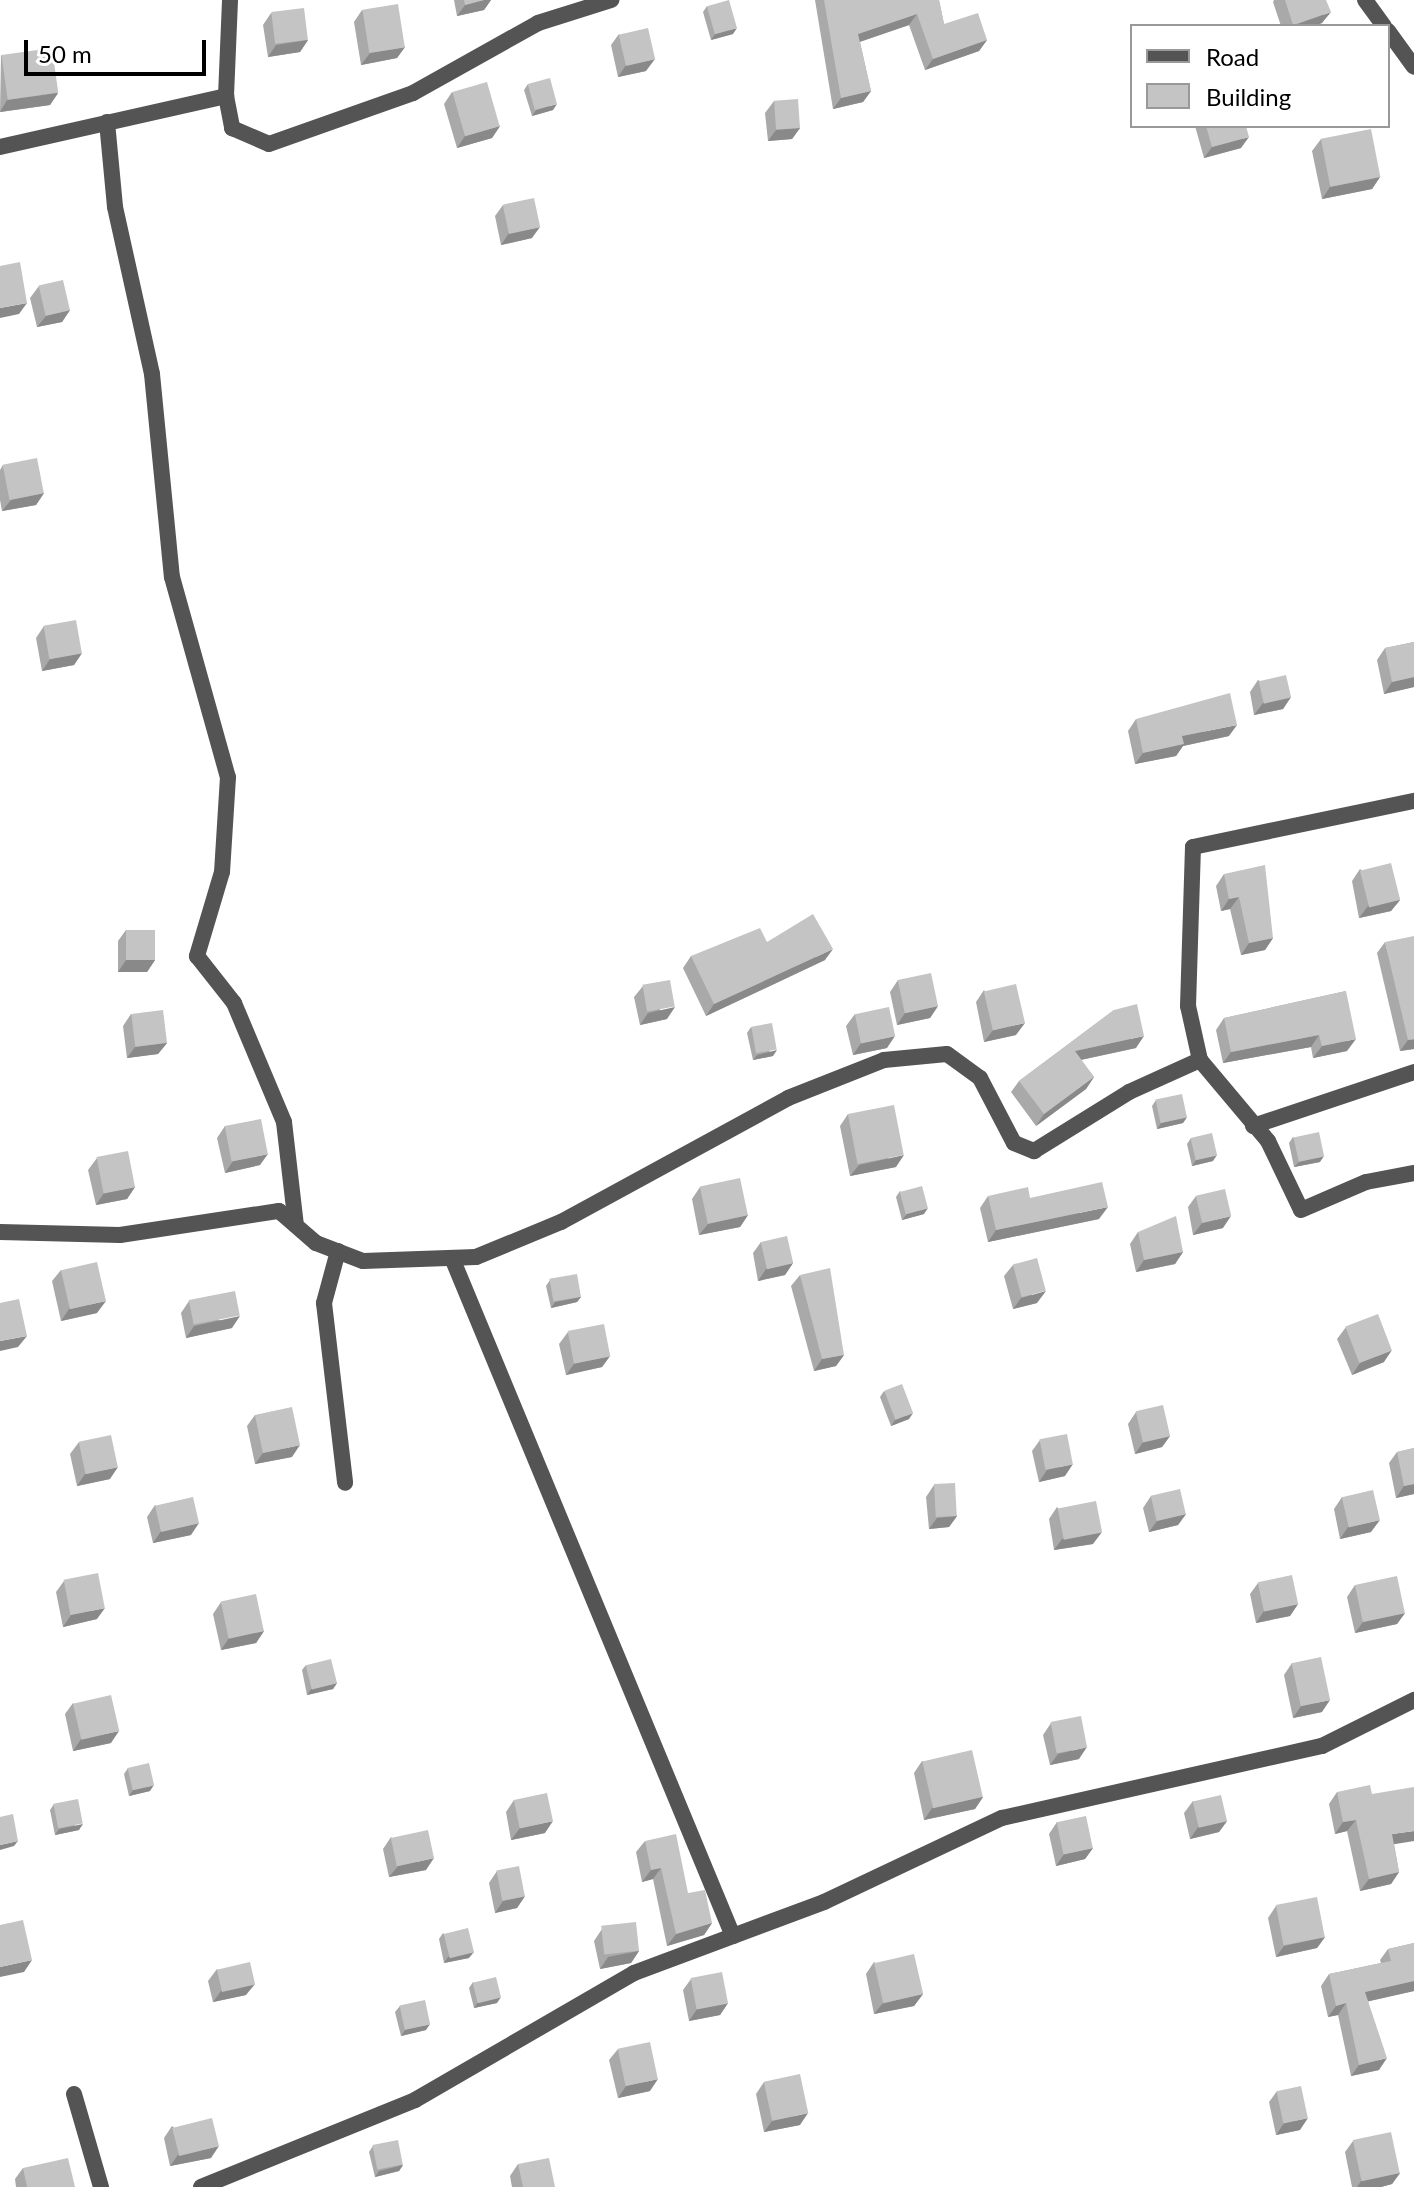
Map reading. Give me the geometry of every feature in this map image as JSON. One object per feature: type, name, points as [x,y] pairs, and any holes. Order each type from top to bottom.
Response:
[{"type":"street","points":[[230,0],[226,96],[232,128],[269,144],[413,93],[538,23],[611,0]]},
{"type":"street","points":[[1365,0],[1383,24]]},
{"type":"street","points":[[1390,34],[1414,67]]},
{"type":"street","points":[[0,147],[226,96]]},
{"type":"street","points":[[107,122],[115,207],[152,374],[172,577],[228,777],[222,872],[197,956],[234,1003],[284,1122],[296,1225]]},
{"type":"street","points":[[1414,801],[1193,847],[1188,1006],[1200,1060],[1218,1074],[1253,1126],[1268,1141],[1301,1210],[1366,1182],[1414,1173]]},
{"type":"street","points":[[0,1232],[120,1235],[279,1211],[338,1251],[363,1261],[476,1257],[561,1222],[788,1098],[884,1060],[947,1054],[980,1078],[1014,1143],[1034,1151],[1129,1092],[1200,1060]]},
{"type":"street","points":[[1253,1126],[1414,1072]]},
{"type":"street","points":[[338,1251],[324,1303],[345,1483]]},
{"type":"street","points":[[452,1258],[733,1936]]},
{"type":"street","points":[[201,2187],[415,2100],[634,1973],[733,1936],[1002,1818],[1322,1746],[1414,1700]]},
{"type":"street","points":[[74,2094],[101,2187]]},
{"type":"building","points":[[464,0],[484,0],[465,5]]},
{"type":"building","points":[[729,0],[737,28],[715,34],[707,6]]},
{"type":"building","points":[[824,0],[939,0],[944,24],[978,13],[987,40],[933,59],[917,14],[858,34],[871,91],[841,98]]},
{"type":"building","points":[[1285,0],[1326,0],[1331,12],[1293,24]]},
{"type":"building","points":[[398,4],[405,47],[369,53],[362,10]]},
{"type":"building","points":[[304,8],[308,40],[275,44],[271,12]]},
{"type":"building","points":[[648,28],[655,59],[626,66],[619,35]]},
{"type":"building","points":[[52,48],[58,93],[8,100],[1,55]]},
{"type":"building","points":[[550,78],[557,104],[535,110],[528,84]]},
{"type":"building","points":[[487,82],[500,126],[465,136],[452,92]]},
{"type":"building","points":[[798,99],[800,128],[776,130],[774,101]]},
{"type":"building","points":[[1207,128],[1247,128],[1249,137],[1212,147]]},
{"type":"building","points":[[1371,129],[1380,177],[1330,187],[1321,139]]},
{"type":"building","points":[[534,198],[540,227],[509,234],[503,205]]},
{"type":"building","points":[[20,262],[27,303],[0,308],[0,266]]},
{"type":"building","points":[[63,280],[70,310],[46,316],[39,286]]},
{"type":"building","points":[[37,458],[44,493],[10,500],[3,465]]},
{"type":"building","points":[[76,620],[82,653],[49,659],[44,626]]},
{"type":"building","points":[[1414,642],[1414,677],[1392,682],[1385,648]]},
{"type":"building","points":[[1286,675],[1291,697],[1264,704],[1259,681]]},
{"type":"building","points":[[1230,693],[1237,725],[1182,736],[1184,744],[1143,753],[1136,719]]},
{"type":"building","points":[[1391,863],[1400,900],[1369,908],[1360,871]]},
{"type":"building","points":[[1265,865],[1273,938],[1249,943],[1239,897],[1229,899],[1224,874]]},
{"type":"building","points":[[813,914],[833,949],[714,1004],[691,956],[760,928],[767,942]]},
{"type":"building","points":[[126,930],[155,930],[155,960],[126,960]]},
{"type":"building","points":[[1414,936],[1414,1039],[1408,1040],[1385,942]]},
{"type":"building","points":[[931,973],[938,1006],[905,1013],[898,980]]},
{"type":"building","points":[[670,980],[675,1007],[647,1011],[642,985]]},
{"type":"building","points":[[1016,984],[1025,1023],[993,1030],[984,991]]},
{"type":"building","points":[[1346,991],[1356,1039],[1322,1046],[1319,1035],[1231,1052],[1224,1018]]},
{"type":"building","points":[[1137,1004],[1144,1036],[1075,1051],[1094,1077],[1044,1114],[1019,1081],[1114,1010]]},
{"type":"building","points":[[889,1007],[895,1036],[861,1044],[855,1014]]},
{"type":"building","points":[[163,1010],[167,1043],[135,1047],[131,1014]]},
{"type":"building","points":[[772,1023],[777,1050],[756,1053],[751,1027]]},
{"type":"building","points":[[1182,1094],[1187,1117],[1161,1123],[1156,1100]]},
{"type":"building","points":[[894,1105],[904,1155],[858,1164],[848,1114]]},
{"type":"building","points":[[261,1119],[268,1154],[232,1161],[225,1126]]},
{"type":"building","points":[[1319,1132],[1324,1156],[1299,1162],[1294,1137]]},
{"type":"building","points":[[1212,1133],[1217,1155],[1196,1160],[1191,1138]]},
{"type":"building","points":[[128,1151],[135,1187],[104,1193],[97,1157]]},
{"type":"building","points":[[740,1178],[748,1215],[708,1224],[700,1187]]},
{"type":"building","points":[[1102,1182],[1108,1207],[996,1230],[988,1196],[1028,1187],[1030,1198]]},
{"type":"building","points":[[922,1186],[928,1208],[906,1214],[900,1192]]},
{"type":"building","points":[[1225,1189],[1231,1216],[1202,1223],[1196,1196]]},
{"type":"building","points":[[1176,1216],[1183,1252],[1144,1260],[1138,1232]]},
{"type":"building","points":[[787,1236],[793,1263],[767,1269],[761,1242]]},
{"type":"building","points":[[1037,1258],[1046,1291],[1022,1297],[1013,1264]]},
{"type":"building","points":[[97,1262],[106,1301],[70,1309],[61,1270]]},
{"type":"building","points":[[830,1268],[844,1355],[822,1359],[800,1275]]},
{"type":"building","points":[[577,1274],[581,1297],[553,1302],[549,1279]]},
{"type":"building","points":[[235,1291],[240,1316],[194,1325],[189,1300]]},
{"type":"building","points":[[19,1299],[27,1336],[0,1341],[0,1303]]},
{"type":"building","points":[[1378,1314],[1392,1350],[1359,1363],[1345,1327]]},
{"type":"building","points":[[604,1324],[610,1356],[574,1363],[568,1331]]},
{"type":"building","points":[[902,1384],[913,1413],[895,1420],[884,1391]]},
{"type":"building","points":[[1163,1405],[1170,1436],[1143,1442],[1136,1411]]},
{"type":"building","points":[[292,1407],[300,1445],[263,1453],[255,1415]]},
{"type":"building","points":[[1067,1434],[1073,1464],[1045,1470],[1040,1439]]},
{"type":"building","points":[[111,1435],[118,1467],[86,1474],[79,1442]]},
{"type":"building","points":[[1414,1448],[1414,1484],[1404,1486],[1397,1452]]},
{"type":"building","points":[[955,1483],[957,1516],[936,1517],[934,1484]]},
{"type":"building","points":[[1180,1489],[1186,1514],[1157,1521],[1151,1496]]},
{"type":"building","points":[[1373,1490],[1380,1520],[1349,1527],[1342,1497]]},
{"type":"building","points":[[193,1497],[199,1523],[161,1532],[155,1506]]},
{"type":"building","points":[[1096,1501],[1102,1532],[1064,1540],[1058,1508]]},
{"type":"building","points":[[98,1573],[105,1608],[71,1615],[64,1580]]},
{"type":"building","points":[[1292,1575],[1298,1604],[1264,1612],[1258,1582]]},
{"type":"building","points":[[1397,1576],[1405,1613],[1363,1622],[1355,1585]]},
{"type":"building","points":[[256,1594],[264,1631],[229,1639],[221,1601]]},
{"type":"building","points":[[1321,1657],[1330,1700],[1301,1706],[1292,1663]]},
{"type":"building","points":[[331,1659],[337,1683],[312,1690],[306,1665]]},
{"type":"building","points":[[111,1695],[119,1731],[81,1740],[73,1704]]},
{"type":"building","points":[[1081,1716],[1087,1747],[1057,1753],[1051,1722]]},
{"type":"building","points":[[972,1750],[983,1797],[933,1808],[922,1761]]},
{"type":"building","points":[[149,1763],[154,1785],[133,1790],[128,1768]]},
{"type":"building","points":[[1370,1785],[1372,1794],[1414,1787],[1414,1831],[1392,1834],[1399,1872],[1369,1879],[1356,1820],[1343,1822],[1337,1792]]},
{"type":"building","points":[[547,1793],[553,1821],[520,1828],[514,1800]]},
{"type":"building","points":[[1221,1795],[1227,1821],[1199,1828],[1193,1802]]},
{"type":"building","points":[[78,1799],[83,1824],[58,1828],[53,1804]]},
{"type":"building","points":[[13,1814],[18,1841],[0,1845],[0,1817]]},
{"type":"building","points":[[1086,1816],[1093,1848],[1064,1855],[1057,1822]]},
{"type":"building","points":[[428,1830],[434,1858],[397,1866],[391,1838]]},
{"type":"building","points":[[676,1834],[688,1893],[705,1890],[712,1923],[676,1934],[661,1868],[651,1870],[645,1841]]},
{"type":"building","points":[[519,1866],[525,1896],[502,1901],[496,1870]]},
{"type":"building","points":[[1317,1897],[1325,1937],[1284,1945],[1276,1905]]},
{"type":"building","points":[[23,1920],[32,1960],[0,1967],[0,1925]]},
{"type":"building","points":[[636,1922],[639,1951],[604,1954],[601,1926]]},
{"type":"building","points":[[468,1928],[474,1952],[450,1958],[444,1934]]},
{"type":"building","points":[[1414,1943],[1414,1981],[1365,1992],[1387,2058],[1359,2065],[1346,2003],[1336,2006],[1329,1974],[1391,1961],[1388,1949]]},
{"type":"building","points":[[914,1954],[923,1994],[883,2003],[874,1963]]},
{"type":"building","points":[[250,1962],[255,1984],[222,1992],[217,1970]]},
{"type":"building","points":[[722,1972],[728,2003],[697,2010],[691,1978]]},
{"type":"building","points":[[496,1977],[501,1997],[478,2003],[473,1983]]},
{"type":"building","points":[[425,2000],[430,2024],[405,2030],[400,2005]]},
{"type":"building","points":[[650,2042],[658,2079],[626,2086],[618,2049]]},
{"type":"building","points":[[800,2074],[808,2113],[772,2121],[764,2082]]},
{"type":"building","points":[[1301,2086],[1308,2118],[1283,2123],[1277,2091]]},
{"type":"building","points":[[212,2118],[219,2146],[179,2156],[172,2128]]},
{"type":"building","points":[[1391,2132],[1400,2173],[1362,2181],[1353,2140]]},
{"type":"building","points":[[398,2140],[403,2165],[377,2170],[372,2145]]},
{"type":"building","points":[[68,2158],[75,2187],[27,2187],[23,2168]]},
{"type":"building","points":[[549,2158],[555,2187],[523,2187],[518,2164]]}]
